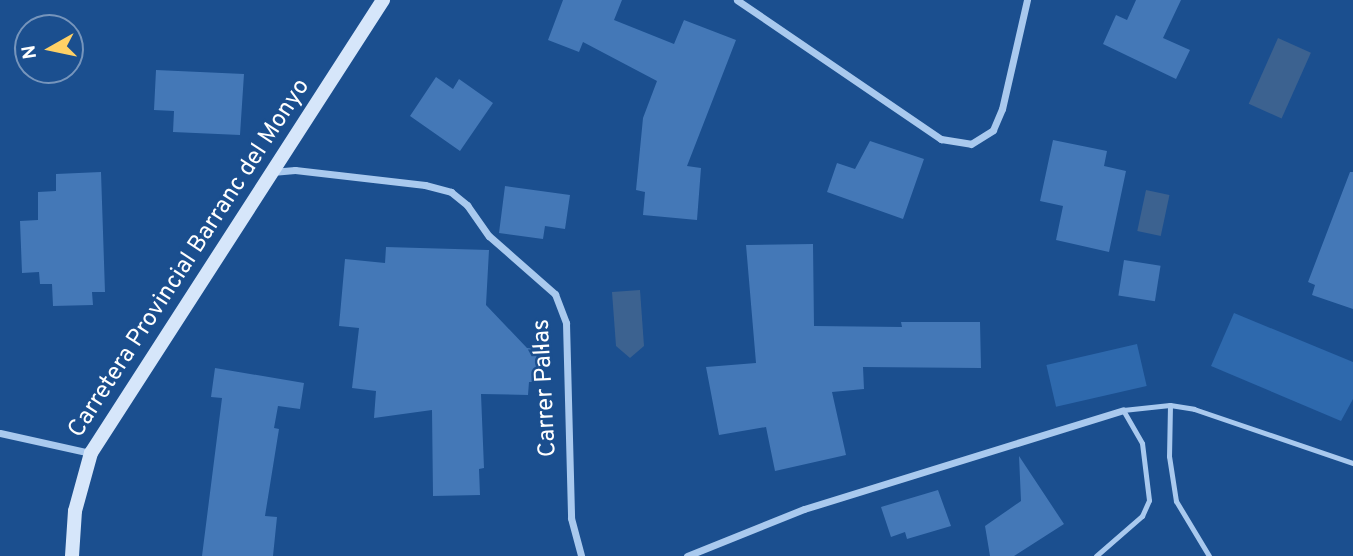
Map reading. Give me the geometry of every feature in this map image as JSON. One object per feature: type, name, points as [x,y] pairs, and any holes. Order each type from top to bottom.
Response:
[{"type":"street","name":"Carretera Provincial Barranc del Monyo","points":[[72,556],[75,511],[91,453],[383,0]]},
{"type":"street","points":[[737,0],[941,139],[971,144],[993,130],[1002,109],[1027,0]]},
{"type":"street","name":"Carrer Pal·las","points":[[271,172],[295,170],[412,183],[451,192],[467,205],[489,236],[555,294],[566,323],[571,518],[582,556]]},
{"type":"street","points":[[687,556],[804,509],[1123,410]]},
{"type":"street","points":[[0,433],[91,453]]},
{"type":"lane","points":[[1170,405],[1168,456],[1176,501],[1209,556]]},
{"type":"lane","points":[[1096,556],[1142,516],[1149,500],[1142,443],[1123,410],[1170,405],[1353,463]]},
{"type":"shaded area","points":[[1278,38],[1311,53],[1282,118],[1249,104]]},
{"type":"shaded area","points":[[1146,190],[1169,195],[1161,236],[1137,231]]},
{"type":"shaded area","points":[[640,290],[644,346],[630,358],[616,346],[612,292]]},
{"type":"shaded area","points":[[1234,313],[1353,362],[1353,399],[1341,421],[1211,366]]},
{"type":"shaded area","points":[[1137,344],[1147,386],[1056,407],[1046,365]]},
{"type":"building","points":[[563,0],[622,0],[614,20],[674,44],[684,20],[736,40],[687,166],[701,168],[697,220],[643,215],[645,192],[636,190],[643,118],[657,81],[583,42],[579,52],[548,40]]},
{"type":"building","points":[[1136,0],[1181,0],[1163,38],[1190,50],[1176,79],[1103,44],[1116,15],[1127,20]]},
{"type":"building","points":[[156,70],[244,74],[240,135],[173,132],[174,111],[154,110]]},
{"type":"building","points":[[436,77],[453,89],[459,79],[493,103],[460,151],[410,116]]},
{"type":"building","points":[[1053,140],[1107,151],[1104,166],[1126,171],[1109,252],[1056,240],[1063,206],[1040,201]]},
{"type":"building","points":[[870,141],[924,159],[903,219],[827,192],[837,163],[855,169]]},
{"type":"building","points":[[101,172],[105,292],[92,292],[93,305],[53,306],[52,284],[40,284],[39,272],[22,273],[20,221],[38,220],[38,192],[56,191],[56,174]]},
{"type":"building","points":[[1350,172],[1353,172],[1353,309],[1312,295],[1315,285],[1308,282]]},
{"type":"building","points":[[505,186],[570,195],[565,229],[545,226],[543,239],[499,233]]},
{"type":"building","points":[[813,244],[814,326],[902,327],[901,322],[980,322],[981,368],[863,367],[864,389],[832,392],[846,455],[775,471],[766,427],[719,435],[706,367],[756,363],[746,245]]},
{"type":"building","points":[[386,247],[489,250],[486,305],[527,348],[537,349],[535,382],[529,382],[528,395],[481,394],[484,468],[479,469],[480,495],[433,496],[432,410],[374,418],[376,391],[352,388],[359,328],[339,326],[345,259],[385,263]]},
{"type":"building","points":[[1124,260],[1161,266],[1155,301],[1118,296]]},
{"type":"building","points":[[215,368],[304,383],[300,409],[278,406],[274,428],[279,429],[265,516],[277,517],[273,556],[202,556],[222,398],[211,397]]},
{"type":"building","points":[[1019,456],[1064,524],[1014,556],[990,556],[985,526],[1021,501]]},
{"type":"building","points":[[938,490],[951,526],[907,539],[905,532],[891,537],[881,507]]}]
